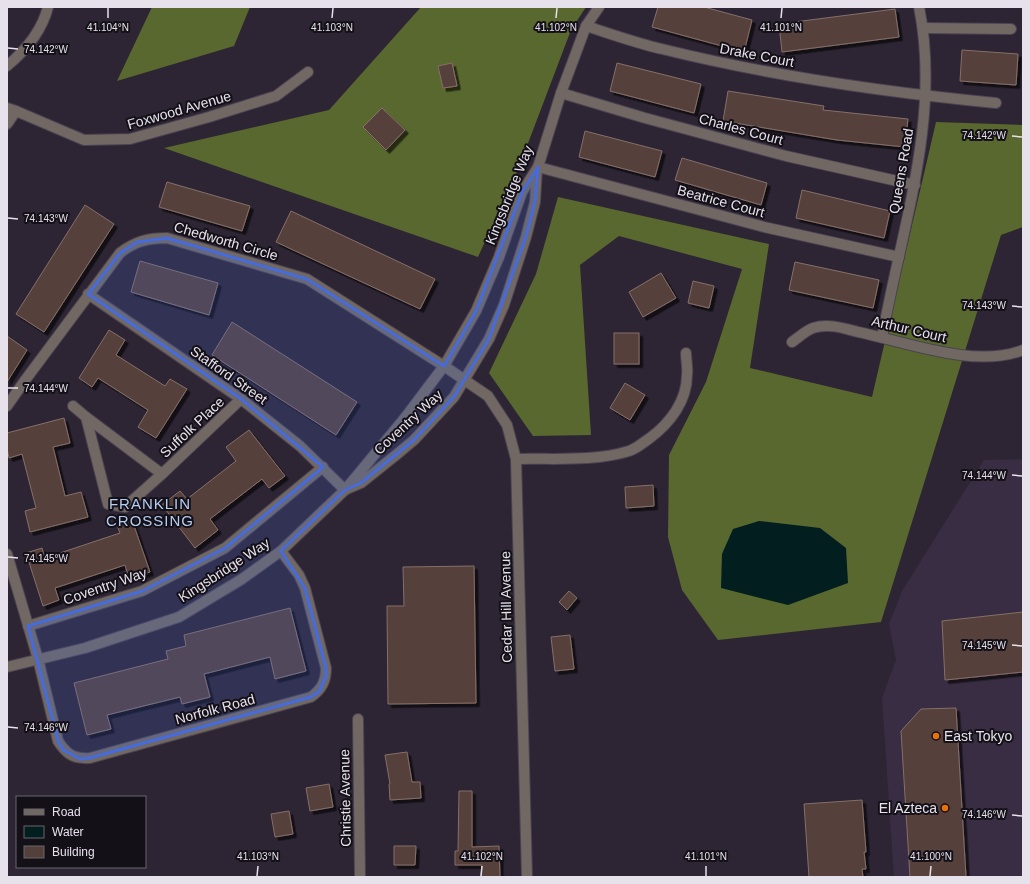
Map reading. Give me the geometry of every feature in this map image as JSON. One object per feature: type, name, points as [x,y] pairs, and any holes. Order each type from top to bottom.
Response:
[{"type":"street","points":[[7,66],[30,44],[46,18],[48,7]]},
{"type":"street","name":"Kingsbridge Way","points":[[444,366],[476,311],[500,258],[522,192],[538,167],[561,94],[586,26],[599,7]]},
{"type":"street","name":"Queens Road","points":[[882,337],[915,185],[921,146],[926,96],[923,28],[919,7]]},
{"type":"street","name":"Drake Court","points":[[586,26],[660,49],[831,84],[996,103]]},
{"type":"street","points":[[923,28],[1011,29]]},
{"type":"street","name":"Foxwood Avenue","points":[[12,109],[84,140],[130,140],[276,96],[308,72]]},
{"type":"street","name":"Charles Court","points":[[561,94],[786,156],[915,185]]},
{"type":"street","points":[[7,124],[12,109]]},
{"type":"street","name":"Beatrice Court","points":[[538,167],[764,227],[899,257]]},
{"type":"street","name":"Coventry Way","points":[[345,490],[361,483],[414,440],[454,397],[489,339],[504,305],[526,237],[535,202],[538,167]]},
{"type":"street","name":"Chedworth Circle","points":[[7,406],[88,294],[120,253],[137,242],[152,238],[167,238],[307,279],[444,366]]},
{"type":"street","name":"Stafford Street","points":[[88,294],[241,400],[300,446],[345,490]]},
{"type":"street","name":"Arthur Court","points":[[792,342],[812,328],[831,326],[966,356],[992,357],[1023,350]]},
{"type":"street","points":[[516,458],[581,458],[604,456],[630,451],[662,428],[675,413],[683,395],[688,375],[686,353]]},
{"type":"street","name":"Coventry Way","points":[[345,490],[404,419],[444,366]]},
{"type":"street","name":"Cedar Hill Avenue","points":[[444,366],[488,396],[507,425],[516,458],[527,877]]},
{"type":"street","name":"Suffolk Place","points":[[86,417],[108,504],[125,507],[241,400]]},
{"type":"street","name":"Suffolk Place","points":[[73,406],[162,474]]},
{"type":"street","name":"Coventry Way","points":[[28,626],[142,591],[225,548],[323,467]]},
{"type":"street","name":"Kingsbridge Way","points":[[7,667],[85,648],[179,617],[242,579],[281,551],[345,490]]},
{"type":"street","name":"Norfolk Road","points":[[38,659],[58,741],[63,750],[80,759],[90,758],[311,697],[319,692],[323,685],[326,677],[326,668],[305,588],[299,575],[281,551]]},
{"type":"street","points":[[7,555],[38,659]]},
{"type":"street","name":"Christie Avenue","points":[[358,719],[360,877]]},
{"type":"highlighted area","points":[[538,167],[535,202],[526,237],[489,339],[454,397],[414,440],[361,483],[345,490],[281,551],[305,588],[326,668],[326,677],[319,692],[311,697],[90,758],[80,759],[63,750],[58,741],[28,626],[142,591],[225,548],[323,467],[241,399],[88,294],[120,253],[137,242],[167,238],[307,279],[444,366],[476,311],[522,192]]},
{"type":"shaded area","points":[[1023,459],[1023,877],[894,877],[882,698],[896,660],[889,624],[902,591],[984,460]]},
{"type":"green space","points":[[152,7],[250,7],[234,46],[117,81]]},
{"type":"green space","points":[[421,7],[586,7],[571,30],[519,167],[478,257],[164,148],[329,110]]},
{"type":"green space","points":[[936,122],[1022,125],[1023,123],[1023,227],[1001,235],[881,622],[718,640],[682,590],[668,537],[669,455],[706,382],[742,269],[619,236],[580,265],[591,435],[533,436],[489,373],[536,274],[558,197],[769,244],[750,368],[872,397]]},
{"type":"water","points":[[759,521],[820,528],[846,548],[848,583],[788,605],[721,588],[722,554],[733,529]]},
{"type":"building","points":[[658,7],[704,7],[752,20],[744,52],[652,27]]},
{"type":"building","points":[[895,9],[899,37],[782,52],[779,24]]},
{"type":"building","points":[[962,50],[1018,54],[1016,85],[960,81]]},
{"type":"building","points":[[452,63],[457,86],[443,88],[438,66]]},
{"type":"building","points":[[617,63],[701,84],[694,113],[610,91]]},
{"type":"building","points":[[728,91],[824,106],[823,110],[908,119],[905,147],[837,140],[723,121]]},
{"type":"building","points":[[382,108],[405,130],[386,150],[363,127]]},
{"type":"building","points":[[585,131],[662,151],[655,177],[579,157]]},
{"type":"building","points":[[682,158],[767,183],[761,205],[675,180]]},
{"type":"building","points":[[167,182],[250,206],[242,231],[159,207]]},
{"type":"building","points":[[802,190],[890,211],[884,238],[796,218]]},
{"type":"building","points":[[85,205],[114,224],[44,332],[16,314]]},
{"type":"building","points":[[291,211],[435,279],[420,309],[276,242]]},
{"type":"building","points":[[140,261],[218,283],[209,315],[131,292]]},
{"type":"building","points":[[795,262],[879,280],[873,308],[789,290]]},
{"type":"building","points":[[661,273],[676,298],[643,317],[629,292]]},
{"type":"building","points":[[693,281],[714,286],[709,308],[688,303]]},
{"type":"building","points":[[232,322],[357,402],[336,435],[212,355]]},
{"type":"building","points":[[109,330],[125,340],[116,355],[165,386],[170,379],[187,389],[156,438],[138,427],[148,410],[98,378],[92,387],[79,378]]},
{"type":"building","points":[[614,333],[639,333],[639,364],[614,364]]},
{"type":"building","points":[[7,336],[27,350],[7,382]]},
{"type":"building","points":[[625,383],[645,395],[630,420],[610,408]]},
{"type":"building","points":[[64,418],[70,443],[53,447],[65,496],[81,492],[88,517],[30,532],[25,511],[36,508],[22,454],[9,458],[7,433]]},
{"type":"building","points":[[249,430],[285,476],[269,488],[262,479],[210,519],[218,530],[195,548],[162,505],[180,491],[187,499],[236,461],[226,447]]},
{"type":"building","points":[[653,485],[654,506],[626,508],[625,487]]},
{"type":"building","points":[[131,517],[150,572],[129,579],[125,565],[55,588],[59,600],[43,606],[26,553],[42,548],[45,558],[120,533],[116,523]]},
{"type":"building","points":[[474,566],[476,703],[388,704],[387,606],[404,606],[403,567]]},
{"type":"building","points":[[569,591],[577,598],[567,610],[559,602]]},
{"type":"building","points":[[290,608],[306,671],[275,679],[270,657],[204,674],[210,697],[182,704],[180,697],[107,715],[111,729],[87,735],[74,683],[168,659],[166,651],[186,646],[184,635]]},
{"type":"building","points":[[1023,612],[1023,672],[945,680],[942,621]]},
{"type":"building","points":[[570,635],[574,669],[555,671],[551,637]]},
{"type":"building","points":[[956,708],[966,877],[910,877],[901,731],[921,709]]},
{"type":"building","points":[[407,752],[412,782],[420,782],[421,798],[390,800],[390,784],[385,755]]},
{"type":"building","points":[[329,784],[333,807],[310,811],[306,788]]},
{"type":"building","points":[[459,791],[472,791],[472,847],[499,846],[500,877],[481,877],[482,865],[455,865],[455,851],[458,851]]},
{"type":"building","points":[[862,800],[866,852],[864,852],[866,869],[862,869],[863,877],[809,877],[804,804]]},
{"type":"building","points":[[289,811],[293,834],[275,837],[271,814]]},
{"type":"building","points":[[394,846],[416,846],[415,865],[394,865]]},
{"type":"place","name":"East Tokyo","points":[[936,736]]},
{"type":"place","name":"El Azteca","points":[[945,808]]},
{"type":"district","name":"FRANKLIN CROSSING","points":[[150,512]]}]
